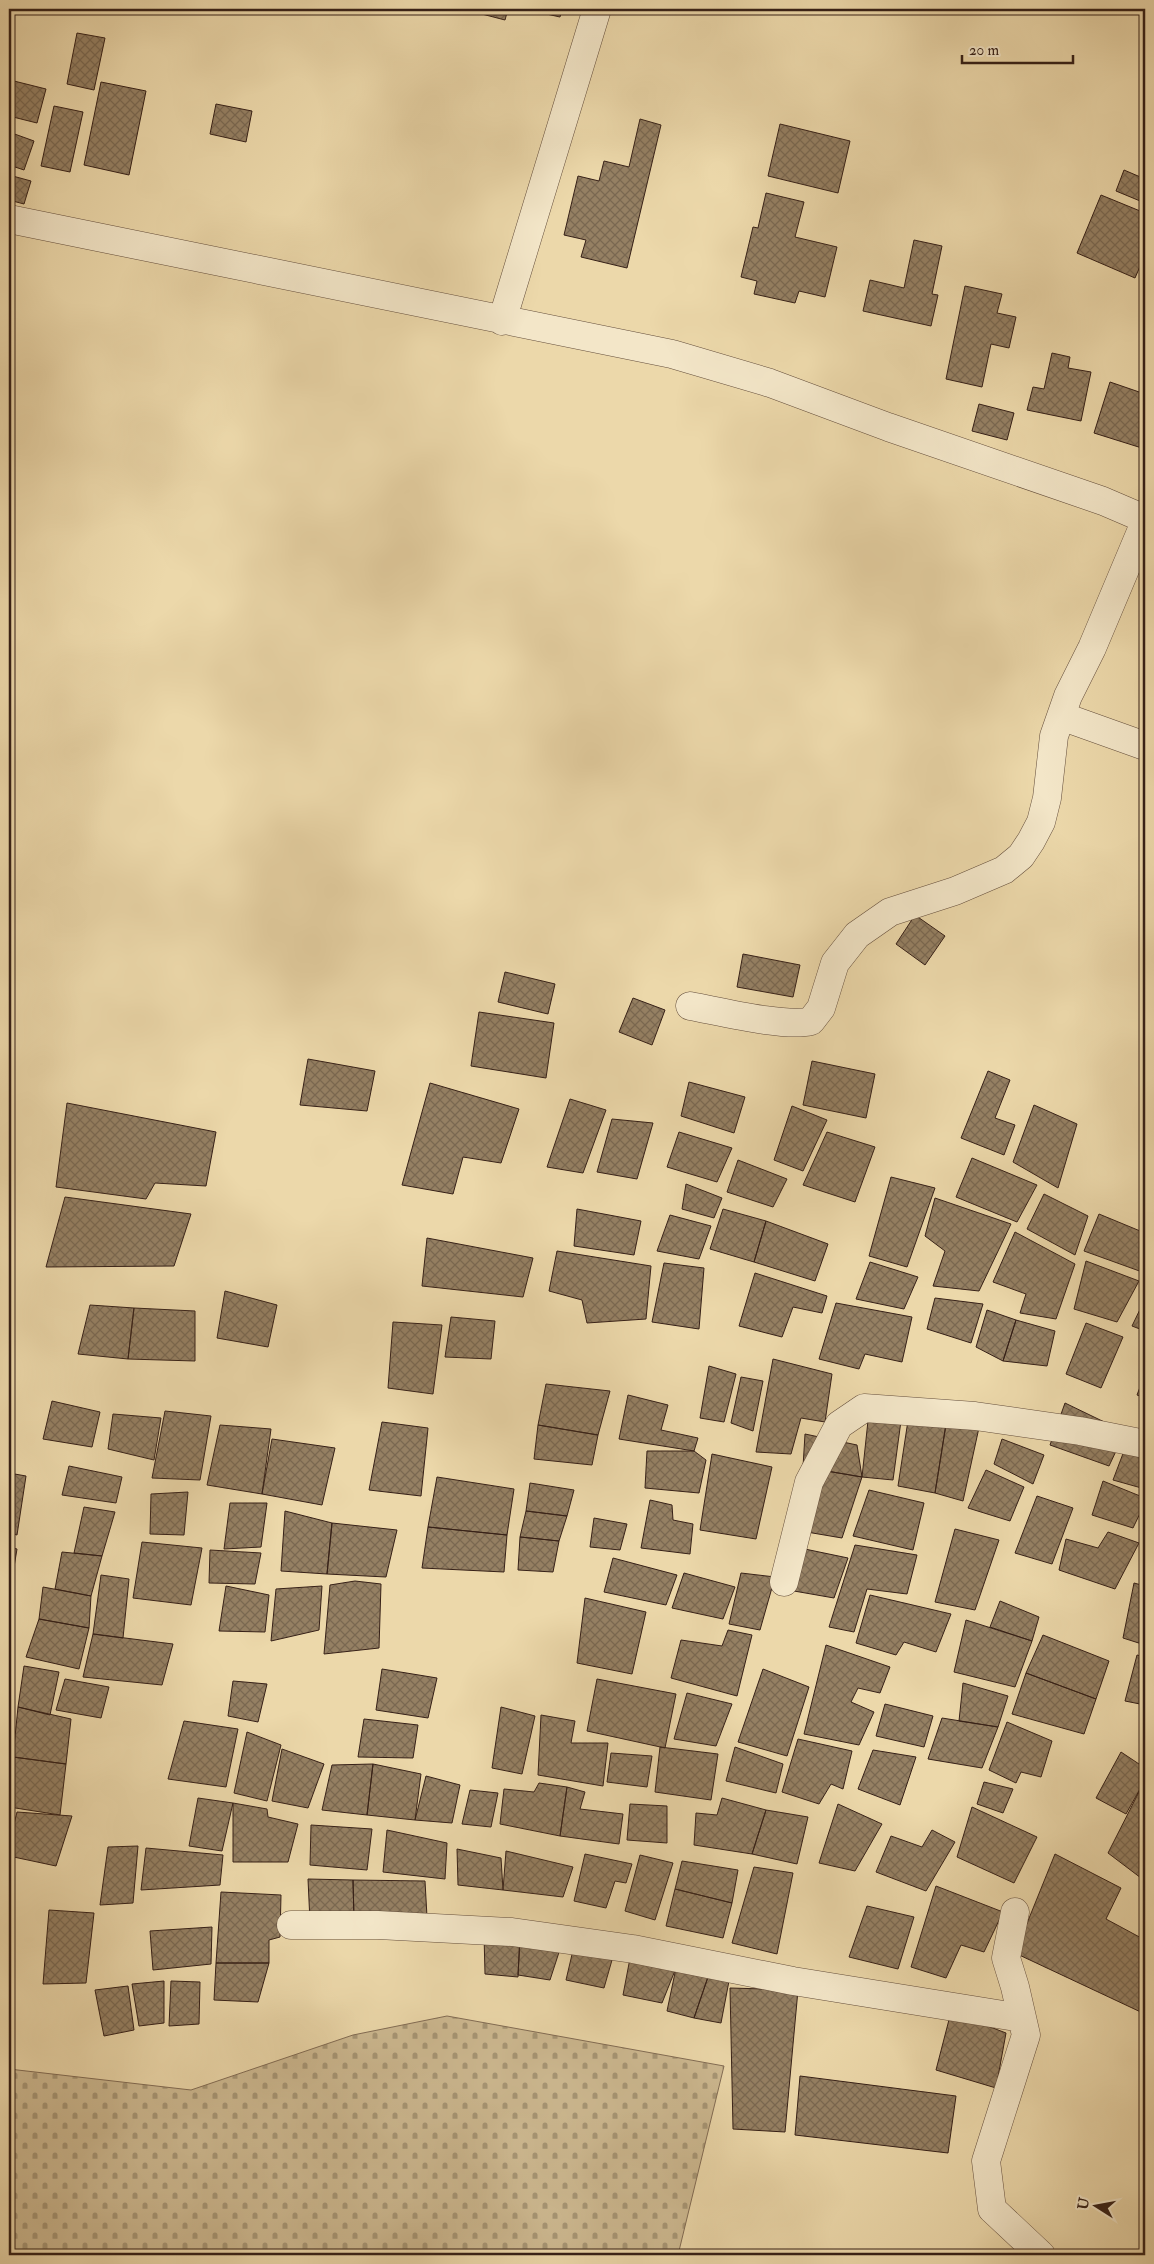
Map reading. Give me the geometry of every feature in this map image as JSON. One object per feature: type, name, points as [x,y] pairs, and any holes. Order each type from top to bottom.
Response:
[{"type":"street","points":[[502,320],[597,9]]},
{"type":"street","points":[[9,219],[672,354],[770,383],[888,427],[1103,501],[1145,521],[1092,648],[1068,696],[1054,736],[1047,798],[1041,822],[1021,856],[1004,870],[956,891],[890,912],[857,935],[835,963],[821,1008],[811,1021],[795,1023],[777,1021],[690,1006]]},
{"type":"street","points":[[1061,716],[1145,746]]},
{"type":"street","points":[[784,1582],[809,1482],[839,1425],[864,1408],[975,1416],[1080,1431],[1145,1444]]},
{"type":"street","points":[[1015,1912],[1006,1958],[1026,2035],[986,2161],[992,2209],[1041,2255]]},
{"type":"street","points":[[291,1925],[378,1925],[512,1932],[633,1949],[793,1980],[1022,2018]]},
{"type":"green space","points":[[447,2016],[724,2066],[678,2255],[9,2255],[9,2069],[191,2090],[353,2035]]},
{"type":"building","points":[[480,9],[508,9],[505,20],[478,13]]},
{"type":"building","points":[[524,9],[562,9],[560,17]]},
{"type":"building","points":[[77,33],[105,38],[94,90],[67,84]]},
{"type":"building","points":[[10,80],[46,89],[37,123],[9,116]]},
{"type":"building","points":[[101,82],[146,91],[129,175],[84,165]]},
{"type":"building","points":[[216,104],[252,111],[246,142],[210,134]]},
{"type":"building","points":[[54,106],[83,112],[70,172],[41,166]]},
{"type":"building","points":[[640,119],[661,125],[627,268],[581,257],[586,240],[564,235],[578,176],[599,181],[604,161],[629,167]]},
{"type":"building","points":[[780,124],[850,141],[838,193],[768,176]]},
{"type":"building","points":[[9,132],[34,141],[24,170],[9,165]]},
{"type":"building","points":[[1124,170],[1145,179],[1145,203],[1116,191]]},
{"type":"building","points":[[9,175],[31,181],[24,204],[9,200]]},
{"type":"building","points":[[766,193],[804,202],[795,237],[837,247],[825,297],[799,291],[795,303],[754,294],[757,281],[741,277],[753,227],[758,228]]},
{"type":"building","points":[[1101,195],[1145,213],[1145,255],[1135,278],[1077,253]]},
{"type":"building","points":[[914,240],[942,246],[932,294],[938,295],[931,326],[863,311],[870,280],[904,288]]},
{"type":"building","points":[[965,286],[1002,294],[997,313],[1016,317],[1009,348],[991,344],[982,387],[946,379]]},
{"type":"building","points":[[1052,353],[1070,357],[1068,368],[1091,372],[1081,421],[1027,410],[1033,387],[1044,389]]},
{"type":"building","points":[[1110,382],[1145,394],[1145,449],[1094,433]]},
{"type":"building","points":[[979,404],[1014,413],[1007,440],[972,431]]},
{"type":"building","points":[[915,915],[945,936],[925,965],[896,944]]},
{"type":"building","points":[[743,954],[800,965],[793,997],[737,987]]},
{"type":"building","points":[[505,972],[555,984],[548,1014],[498,1002]]},
{"type":"building","points":[[633,998],[665,1010],[652,1045],[619,1032]]},
{"type":"building","points":[[479,1012],[554,1023],[546,1078],[471,1066]]},
{"type":"building","points":[[308,1059],[375,1071],[367,1111],[300,1105]]},
{"type":"building","points":[[812,1061],[875,1074],[866,1118],[803,1105]]},
{"type":"building","points":[[988,1071],[1010,1080],[995,1118],[1015,1125],[1004,1155],[961,1138]]},
{"type":"building","points":[[689,1082],[745,1097],[734,1133],[681,1116]]},
{"type":"building","points":[[430,1083],[519,1109],[501,1163],[463,1157],[453,1194],[402,1185]]},
{"type":"building","points":[[570,1099],[606,1110],[583,1173],[547,1167]]},
{"type":"building","points":[[67,1103],[216,1132],[206,1186],[155,1183],[146,1199],[56,1187]]},
{"type":"building","points":[[1034,1105],[1077,1124],[1058,1188],[1013,1162]]},
{"type":"building","points":[[792,1106],[827,1120],[803,1171],[774,1160]]},
{"type":"building","points":[[612,1119],[653,1123],[637,1179],[597,1172]]},
{"type":"building","points":[[679,1132],[732,1148],[717,1182],[667,1167]]},
{"type":"building","points":[[827,1132],[875,1147],[855,1202],[803,1185]]},
{"type":"building","points":[[972,1158],[1037,1185],[1017,1222],[956,1197]]},
{"type":"building","points":[[738,1160],[787,1179],[773,1207],[727,1192]]},
{"type":"building","points":[[891,1177],[935,1188],[907,1267],[869,1256]]},
{"type":"building","points":[[686,1184],[722,1198],[714,1218],[682,1209]]},
{"type":"building","points":[[1044,1194],[1088,1216],[1075,1255],[1027,1229]]},
{"type":"building","points":[[65,1197],[191,1214],[174,1266],[46,1267]]},
{"type":"building","points":[[935,1198],[1011,1224],[979,1291],[933,1286],[945,1251],[925,1236]]},
{"type":"building","points":[[577,1209],[641,1221],[634,1255],[574,1246]]},
{"type":"building","points":[[723,1209],[766,1221],[754,1262],[710,1249]]},
{"type":"building","points":[[1099,1214],[1145,1233],[1145,1273],[1084,1251]]},
{"type":"building","points":[[670,1215],[711,1226],[699,1259],[657,1251]]},
{"type":"building","points":[[766,1221],[828,1244],[815,1281],[754,1262]]},
{"type":"building","points":[[1015,1232],[1075,1264],[1056,1319],[1020,1313],[1026,1294],[993,1282]]},
{"type":"building","points":[[427,1238],[533,1258],[523,1297],[422,1286]]},
{"type":"building","points":[[557,1251],[651,1266],[646,1319],[587,1323],[582,1300],[549,1291]]},
{"type":"building","points":[[1086,1261],[1139,1281],[1117,1322],[1074,1309]]},
{"type":"building","points":[[870,1262],[918,1277],[904,1309],[856,1299]]},
{"type":"building","points":[[664,1263],[704,1268],[699,1329],[652,1322]]},
{"type":"building","points":[[755,1273],[827,1296],[822,1313],[793,1307],[782,1337],[739,1326]]},
{"type":"building","points":[[225,1291],[277,1305],[268,1347],[217,1338]]},
{"type":"building","points":[[935,1298],[983,1304],[971,1343],[927,1329]]},
{"type":"building","points":[[1145,1299],[1145,1331],[1132,1326]]},
{"type":"building","points":[[836,1303],[912,1317],[902,1362],[865,1354],[859,1369],[819,1359]]},
{"type":"building","points":[[90,1305],[134,1308],[128,1359],[78,1354]]},
{"type":"building","points":[[134,1308],[195,1311],[195,1361],[128,1359]]},
{"type":"building","points":[[987,1310],[1016,1320],[1003,1361],[976,1347]]},
{"type":"building","points":[[451,1317],[495,1321],[491,1359],[445,1357]]},
{"type":"building","points":[[1016,1320],[1055,1331],[1047,1366],[1003,1361]]},
{"type":"building","points":[[393,1322],[442,1325],[433,1394],[388,1388]]},
{"type":"building","points":[[1086,1323],[1123,1337],[1101,1388],[1066,1374]]},
{"type":"building","points":[[773,1359],[832,1374],[825,1422],[801,1418],[791,1454],[756,1452]]},
{"type":"building","points":[[709,1366],[736,1374],[724,1422],[700,1418]]},
{"type":"building","points":[[1145,1374],[1145,1398],[1137,1395]]},
{"type":"building","points":[[741,1377],[763,1381],[753,1431],[731,1423]]},
{"type":"building","points":[[546,1384],[610,1391],[598,1435],[538,1425]]},
{"type":"building","points":[[628,1395],[668,1405],[661,1430],[698,1438],[694,1451],[619,1439]]},
{"type":"building","points":[[52,1401],[100,1412],[92,1447],[43,1439]]},
{"type":"building","points":[[870,1402],[903,1406],[893,1480],[862,1477]]},
{"type":"building","points":[[1065,1403],[1125,1432],[1109,1466],[1050,1445]]},
{"type":"building","points":[[165,1411],[211,1416],[200,1480],[152,1478]]},
{"type":"building","points":[[113,1414],[161,1418],[154,1460],[108,1449]]},
{"type":"building","points":[[909,1414],[947,1418],[935,1493],[898,1486]]},
{"type":"building","points":[[947,1418],[980,1423],[963,1501],[935,1493]]},
{"type":"building","points":[[382,1422],[428,1428],[421,1496],[369,1490]]},
{"type":"building","points":[[220,1425],[271,1429],[262,1494],[207,1485]]},
{"type":"building","points":[[538,1425],[598,1435],[592,1465],[534,1459]]},
{"type":"building","points":[[805,1434],[857,1445],[862,1477],[803,1467]]},
{"type":"building","points":[[272,1439],[335,1448],[322,1505],[262,1494]]},
{"type":"building","points":[[1002,1439],[1044,1455],[1033,1484],[994,1464]]},
{"type":"building","points":[[1127,1443],[1145,1449],[1145,1489],[1113,1480]]},
{"type":"building","points":[[647,1451],[694,1451],[706,1460],[699,1493],[645,1488]]},
{"type":"building","points":[[712,1454],[772,1467],[756,1539],[700,1530]]},
{"type":"building","points":[[69,1466],[122,1477],[116,1503],[62,1495]]},
{"type":"building","points":[[803,1467],[862,1477],[842,1538],[789,1529]]},
{"type":"building","points":[[986,1470],[1024,1487],[1010,1521],[968,1508]]},
{"type":"building","points":[[9,1473],[26,1476],[17,1535],[9,1533]]},
{"type":"building","points":[[437,1477],[514,1489],[507,1535],[428,1527]]},
{"type":"building","points":[[1103,1481],[1145,1498],[1145,1503],[1133,1528],[1092,1515]]},
{"type":"building","points":[[530,1483],[574,1490],[567,1516],[526,1511]]},
{"type":"building","points":[[869,1490],[924,1503],[913,1550],[853,1536]]},
{"type":"building","points":[[188,1492],[184,1535],[150,1534],[151,1494]]},
{"type":"building","points":[[1037,1496],[1073,1508],[1052,1564],[1015,1553]]},
{"type":"building","points":[[650,1500],[672,1505],[673,1520],[693,1524],[690,1554],[641,1548]]},
{"type":"building","points":[[230,1503],[267,1503],[261,1547],[224,1549]]},
{"type":"building","points":[[84,1507],[115,1512],[102,1556],[74,1553]]},
{"type":"building","points":[[285,1511],[332,1523],[327,1574],[281,1571]]},
{"type":"building","points":[[526,1511],[567,1516],[559,1541],[520,1537]]},
{"type":"building","points":[[594,1518],[627,1524],[620,1550],[590,1547]]},
{"type":"building","points":[[332,1523],[397,1530],[386,1577],[327,1574]]},
{"type":"building","points":[[428,1527],[507,1535],[504,1572],[422,1568]]},
{"type":"building","points":[[955,1529],[999,1540],[975,1610],[935,1602]]},
{"type":"building","points":[[1108,1532],[1139,1543],[1115,1589],[1059,1570],[1066,1539],[1098,1548]]},
{"type":"building","points":[[520,1537],[559,1541],[553,1572],[518,1570]]},
{"type":"building","points":[[142,1542],[202,1548],[191,1605],[133,1598]]},
{"type":"building","points":[[855,1545],[917,1555],[907,1594],[867,1589],[854,1632],[829,1627]]},
{"type":"building","points":[[9,1547],[17,1549],[11,1585],[9,1585]]},
{"type":"building","points":[[800,1548],[848,1558],[834,1598],[794,1591]]},
{"type":"building","points":[[210,1550],[261,1553],[255,1584],[209,1583]]},
{"type":"building","points":[[62,1552],[102,1556],[91,1596],[55,1589]]},
{"type":"building","points":[[613,1558],[677,1575],[666,1605],[604,1592]]},
{"type":"building","points":[[684,1573],[735,1587],[723,1619],[672,1608]]},
{"type":"building","points":[[741,1573],[775,1577],[760,1630],[729,1624]]},
{"type":"building","points":[[101,1575],[129,1579],[123,1638],[93,1634]]},
{"type":"building","points":[[355,1581],[381,1584],[379,1648],[324,1654],[330,1585]]},
{"type":"building","points":[[1134,1583],[1145,1586],[1145,1645],[1123,1638]]},
{"type":"building","points":[[226,1586],[269,1595],[265,1632],[219,1631]]},
{"type":"building","points":[[322,1586],[319,1630],[271,1641],[276,1589]]},
{"type":"building","points":[[43,1587],[91,1596],[89,1628],[39,1619]]},
{"type":"building","points":[[870,1595],[951,1614],[936,1652],[904,1642],[896,1655],[856,1643]]},
{"type":"building","points":[[585,1598],[646,1612],[632,1674],[577,1663]]},
{"type":"building","points":[[1000,1601],[1039,1617],[1032,1641],[990,1627]]},
{"type":"building","points":[[39,1619],[89,1628],[79,1669],[26,1657]]},
{"type":"building","points":[[966,1620],[1032,1641],[1015,1687],[954,1672]]},
{"type":"building","points":[[728,1630],[752,1635],[737,1696],[671,1678],[681,1640],[722,1646]]},
{"type":"building","points":[[93,1634],[173,1644],[162,1685],[83,1677]]},
{"type":"building","points":[[1043,1635],[1109,1661],[1096,1699],[1026,1673]]},
{"type":"building","points":[[826,1645],[890,1667],[880,1693],[858,1688],[851,1702],[874,1712],[859,1745],[804,1734]]},
{"type":"building","points":[[1137,1655],[1145,1657],[1145,1705],[1125,1701]]},
{"type":"building","points":[[24,1666],[59,1672],[50,1715],[18,1707]]},
{"type":"building","points":[[382,1669],[437,1678],[428,1718],[376,1710]]},
{"type":"building","points":[[763,1669],[809,1687],[787,1756],[738,1742]]},
{"type":"building","points":[[1026,1673],[1096,1699],[1084,1734],[1012,1714]]},
{"type":"building","points":[[65,1679],[109,1687],[101,1718],[56,1710]]},
{"type":"building","points":[[597,1679],[676,1694],[665,1748],[587,1731]]},
{"type":"building","points":[[233,1681],[267,1684],[258,1722],[228,1716]]},
{"type":"building","points":[[963,1683],[1008,1696],[998,1727],[959,1721]]},
{"type":"building","points":[[687,1693],[732,1704],[716,1746],[674,1739]]},
{"type":"building","points":[[885,1704],[933,1716],[924,1747],[876,1736]]},
{"type":"building","points":[[18,1707],[71,1719],[66,1764],[13,1757]]},
{"type":"building","points":[[501,1707],[535,1716],[522,1774],[492,1768]]},
{"type":"building","points":[[541,1715],[575,1721],[571,1743],[608,1743],[603,1786],[538,1775]]},
{"type":"building","points":[[942,1718],[998,1727],[982,1768],[928,1759]]},
{"type":"building","points":[[364,1719],[418,1725],[413,1758],[358,1757]]},
{"type":"building","points":[[184,1721],[238,1729],[226,1787],[168,1779]]},
{"type":"building","points":[[1007,1722],[1052,1741],[1041,1777],[1021,1772],[1016,1783],[989,1770]]},
{"type":"building","points":[[247,1732],[281,1745],[267,1801],[234,1793]]},
{"type":"building","points":[[798,1739],[852,1751],[843,1789],[831,1784],[819,1804],[782,1792]]},
{"type":"building","points":[[1145,1743],[1145,1755],[1140,1753]]},
{"type":"building","points":[[660,1747],[718,1754],[711,1800],[655,1792]]},
{"type":"building","points":[[735,1747],[783,1764],[776,1793],[726,1781]]},
{"type":"building","points":[[282,1749],[324,1764],[308,1808],[272,1801]]},
{"type":"building","points":[[873,1750],[916,1757],[900,1805],[858,1789]]},
{"type":"building","points":[[1121,1752],[1145,1768],[1145,1780],[1126,1814],[1096,1798]]},
{"type":"building","points":[[611,1753],[652,1756],[647,1787],[607,1782]]},
{"type":"building","points":[[13,1757],[66,1764],[60,1815],[9,1807]]},
{"type":"building","points":[[373,1764],[421,1774],[415,1820],[367,1815]]},
{"type":"building","points":[[373,1764],[367,1815],[322,1810],[332,1765]]},
{"type":"building","points":[[426,1776],[460,1785],[452,1823],[415,1820]]},
{"type":"building","points":[[984,1782],[1013,1789],[1003,1813],[977,1804]]},
{"type":"building","points":[[539,1783],[567,1787],[560,1836],[500,1824],[504,1789],[534,1792]]},
{"type":"building","points":[[567,1787],[585,1792],[580,1809],[623,1814],[619,1844],[560,1836]]},
{"type":"building","points":[[1141,1788],[1145,1791],[1145,1872],[1141,1878],[1108,1853]]},
{"type":"building","points":[[470,1790],[498,1793],[491,1827],[462,1824]]},
{"type":"building","points":[[198,1798],[233,1803],[222,1851],[189,1846]]},
{"type":"building","points":[[722,1798],[766,1810],[752,1854],[694,1845],[696,1813],[717,1815]]},
{"type":"building","points":[[233,1803],[267,1809],[268,1817],[298,1824],[288,1862],[233,1862]]},
{"type":"building","points":[[630,1804],[667,1806],[667,1843],[627,1840]]},
{"type":"building","points":[[838,1804],[882,1824],[855,1871],[819,1863]]},
{"type":"building","points":[[972,1807],[1037,1837],[1014,1883],[957,1857]]},
{"type":"building","points":[[766,1810],[808,1817],[797,1864],[752,1854]]},
{"type":"building","points":[[17,1812],[72,1816],[56,1866],[9,1856],[9,1844]]},
{"type":"building","points":[[311,1825],[372,1829],[367,1870],[310,1865]]},
{"type":"building","points":[[387,1830],[447,1843],[445,1879],[383,1872]]},
{"type":"building","points":[[932,1830],[955,1842],[926,1891],[876,1872],[891,1836],[922,1847]]},
{"type":"building","points":[[138,1846],[133,1903],[100,1905],[108,1847]]},
{"type":"building","points":[[146,1848],[223,1855],[220,1885],[141,1890]]},
{"type":"building","points":[[457,1849],[501,1858],[503,1890],[458,1885]]},
{"type":"building","points":[[506,1851],[573,1867],[563,1897],[503,1890]]},
{"type":"building","points":[[585,1854],[632,1864],[626,1883],[615,1881],[606,1908],[574,1901]]},
{"type":"building","points":[[1055,1854],[1121,1888],[1106,1919],[1145,1940],[1145,2014],[1015,1953]]},
{"type":"building","points":[[640,1855],[673,1863],[655,1920],[625,1911]]},
{"type":"building","points":[[682,1861],[738,1870],[732,1903],[675,1889]]},
{"type":"building","points":[[754,1867],[793,1873],[777,1954],[732,1943]]},
{"type":"building","points":[[308,1879],[353,1880],[354,1920],[310,1922]]},
{"type":"building","points":[[353,1880],[425,1881],[427,1917],[354,1920]]},
{"type":"building","points":[[936,1886],[1003,1912],[984,1952],[961,1945],[946,1978],[911,1967]]},
{"type":"building","points":[[675,1889],[732,1903],[723,1938],[666,1926]]},
{"type":"building","points":[[221,1892],[281,1895],[280,1937],[269,1940],[269,1963],[216,1963]]},
{"type":"building","points":[[867,1906],[914,1917],[898,1969],[849,1957]]},
{"type":"building","points":[[49,1910],[94,1913],[86,1983],[43,1984]]},
{"type":"building","points":[[212,1927],[211,1964],[153,1970],[150,1931]]},
{"type":"building","points":[[484,1934],[520,1937],[518,1977],[485,1974]]},
{"type":"building","points":[[520,1937],[562,1943],[550,1980],[518,1975]]},
{"type":"building","points":[[574,1946],[612,1960],[604,1988],[566,1980]]},
{"type":"building","points":[[631,1953],[676,1968],[662,2003],[623,1995]]},
{"type":"building","points":[[216,1963],[269,1963],[258,2002],[214,2000]]},
{"type":"building","points":[[676,1968],[709,1974],[694,2018],[667,2011]]},
{"type":"building","points":[[709,1974],[729,1981],[721,2023],[694,2018]]},
{"type":"building","points":[[164,1981],[164,2023],[139,2026],[132,1984]]},
{"type":"building","points":[[171,1981],[200,1982],[199,2024],[169,2026]]},
{"type":"building","points":[[128,1986],[134,2030],[104,2036],[95,1990]]},
{"type":"building","points":[[730,1988],[798,1990],[785,2132],[733,2129]]},
{"type":"building","points":[[951,2012],[1006,2033],[996,2088],[936,2070]]},
{"type":"building","points":[[800,2076],[956,2096],[948,2153],[795,2135]]},
{"type":"building","points":[[1145,2116],[1145,2137],[1140,2136]]}]
